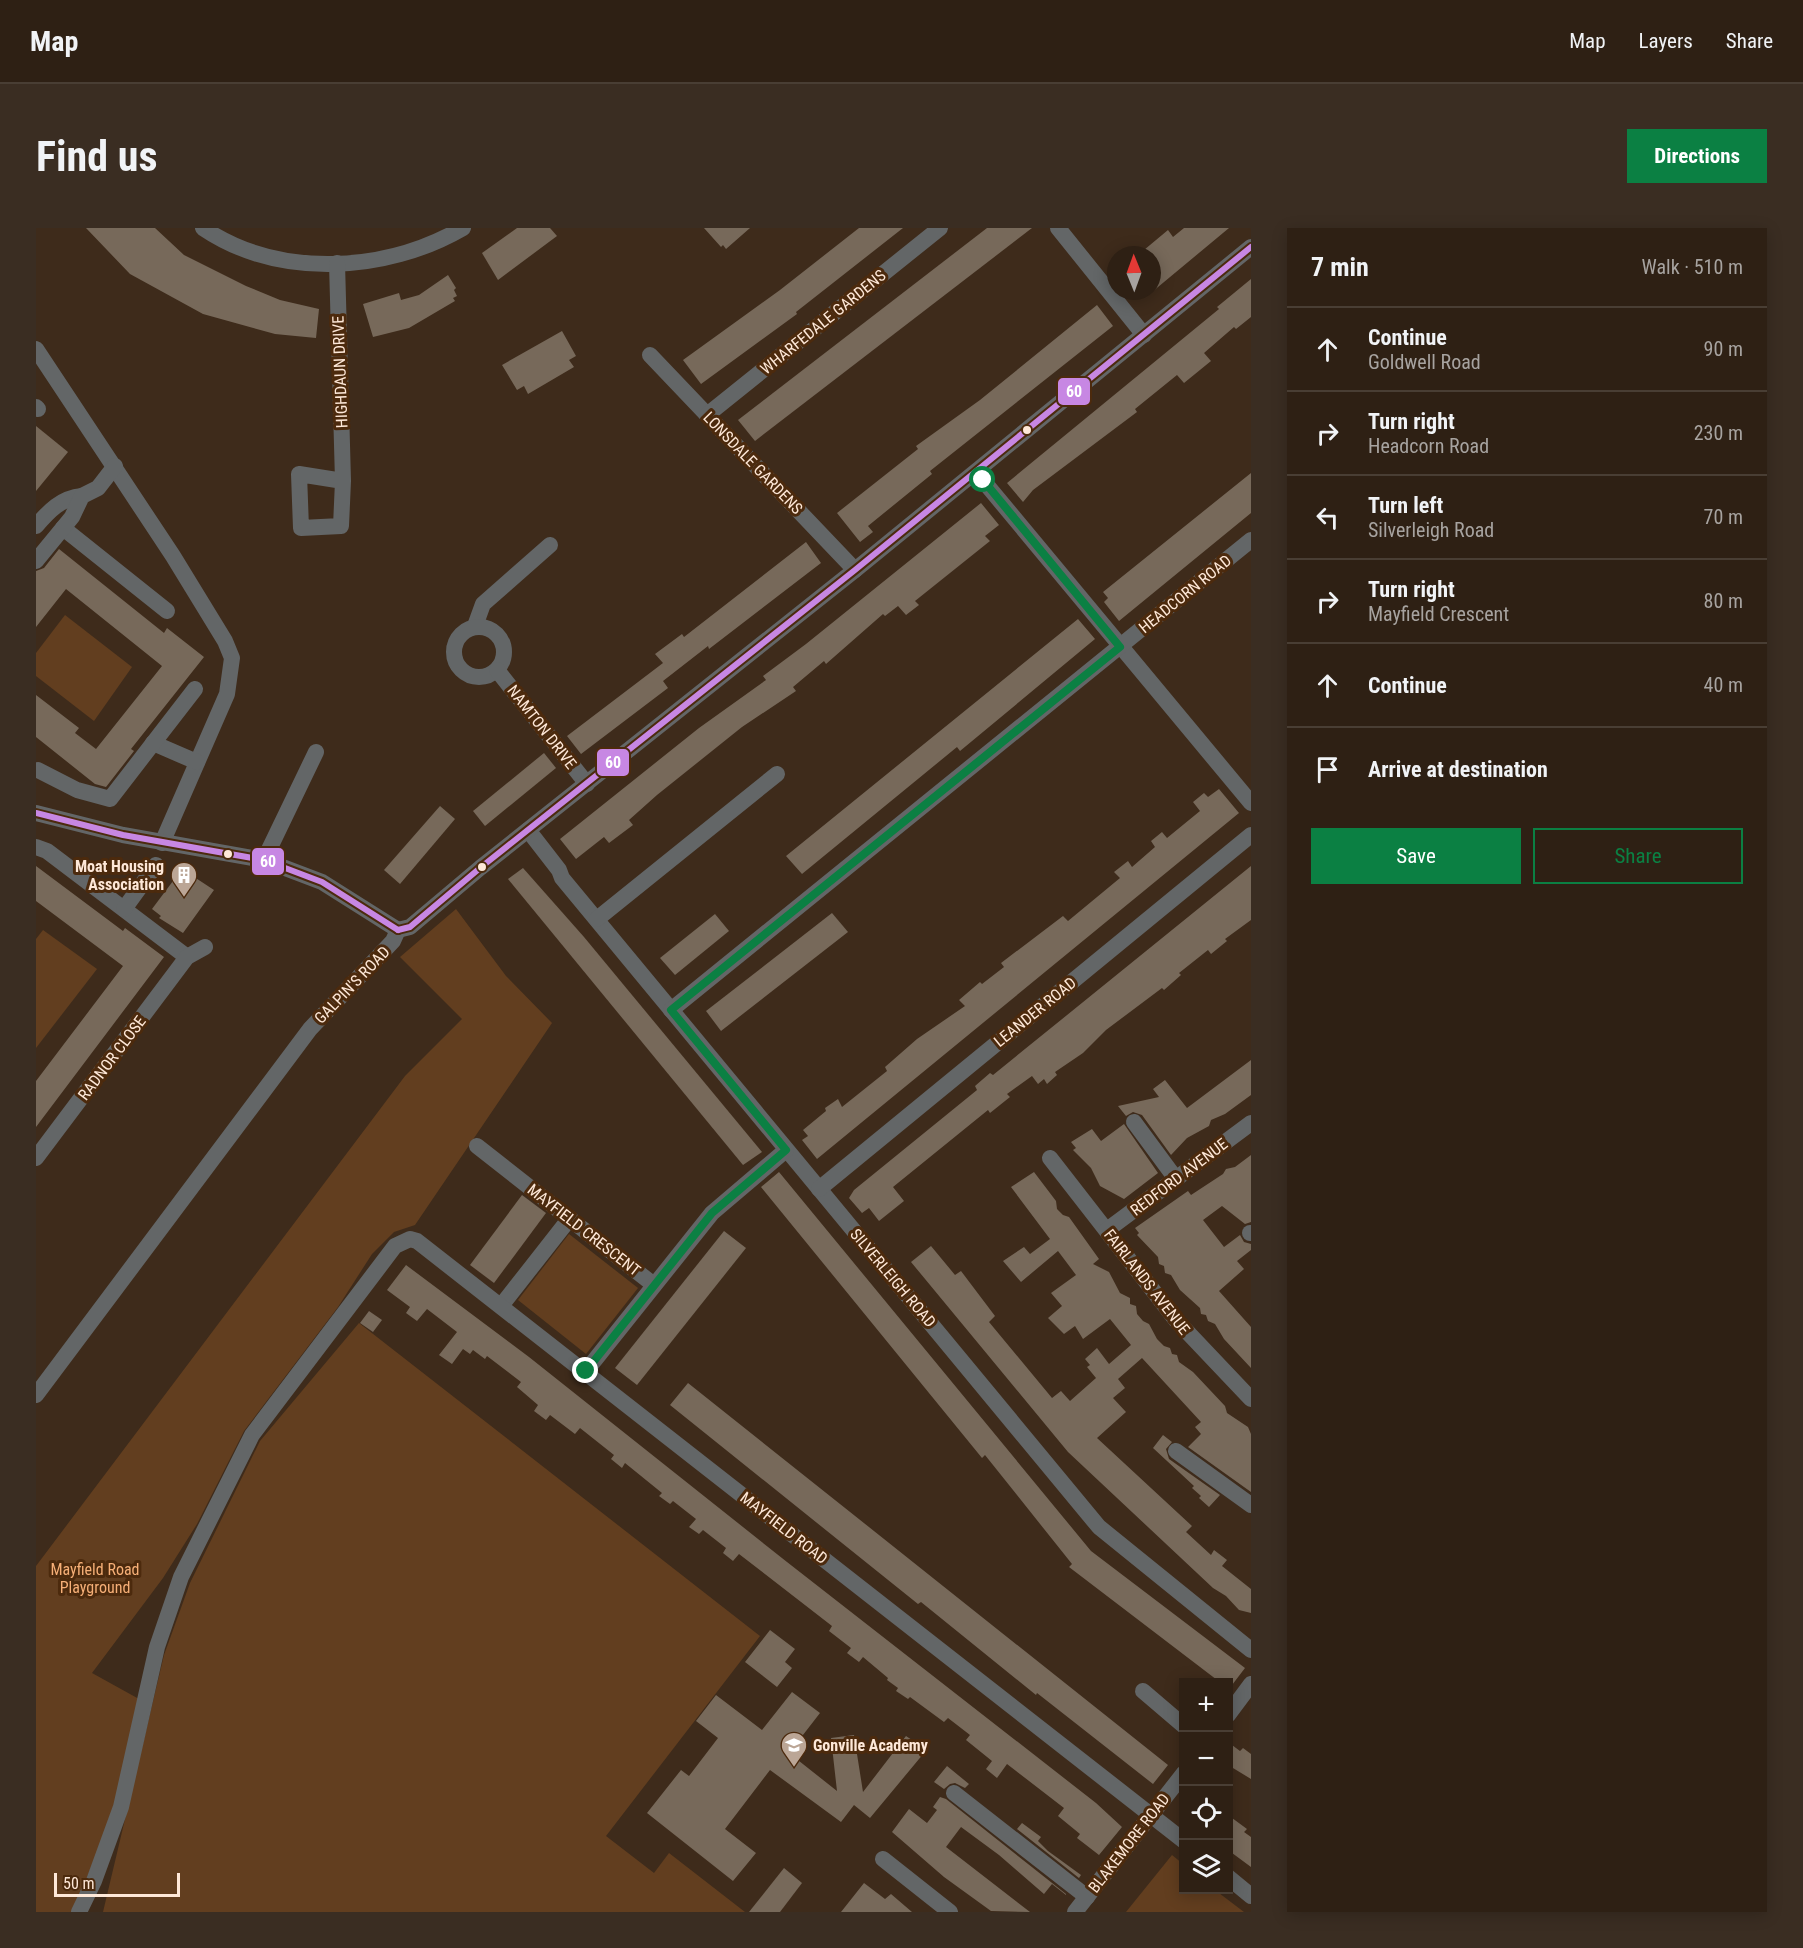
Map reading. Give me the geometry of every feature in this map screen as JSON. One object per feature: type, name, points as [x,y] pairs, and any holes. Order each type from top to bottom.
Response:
[{"type":"street","points":[[203,228],[223,241],[255,255],[299,263],[337,263],[389,256],[422,248],[463,228]]},
{"type":"street","name":"WHARFEDALE GARDENS","points":[[707,415],[940,228]]},
{"type":"street","points":[[1058,228],[1144,335]]},
{"type":"street","name":"GALPIN'S ROAD","points":[[36,1395],[310,1029],[393,942],[398,930],[410,927],[524,833],[855,570],[1251,247]]},
{"type":"street","name":"HIGHDAUN DRIVE","points":[[337,263],[343,481]]},
{"type":"street","points":[[36,349],[115,466],[229,649],[232,669],[229,687],[162,843]]},
{"type":"street","name":"LONSDALE GARDENS","points":[[650,355],[855,570]]},
{"type":"street","points":[[36,526],[49,510],[69,498],[82,496],[98,488],[115,466]]},
{"type":"street","points":[[976,472],[1251,803]]},
{"type":"street","points":[[36,561],[72,517],[82,496]]},
{"type":"street","points":[[63,528],[166,611]]},
{"type":"street","name":"HEADCORN ROAD","points":[[671,1010],[1251,540]]},
{"type":"street","name":"NAMTON DRIVE","points":[[475,626],[487,628],[500,638],[504,653],[497,670],[475,677],[460,669],[456,662],[454,646],[458,638],[475,626],[483,604],[550,545]]},
{"type":"street","name":"NAMTON DRIVE","points":[[497,670],[587,784]]},
{"type":"street","points":[[38,770],[77,790],[110,799],[195,689]]},
{"type":"street","points":[[153,743],[197,762]]},
{"type":"street","points":[[264,860],[316,752]]},
{"type":"street","points":[[597,920],[777,774]]},
{"type":"street","points":[[36,813],[162,843],[264,860],[322,882],[398,930]]},
{"type":"street","name":"SILVERLEIGH ROAD","points":[[524,833],[559,870],[562,878],[671,1010],[780,1155],[819,1189],[1099,1527],[1251,1650]]},
{"type":"street","name":"LEANDER ROAD","points":[[819,1189],[1251,835]]},
{"type":"street","points":[[36,847],[47,851],[187,957],[205,947]]},
{"type":"street","points":[[123,909],[156,865]]},
{"type":"street","name":"RADNOR CLOSE","points":[[36,1158],[187,957]]},
{"type":"street","points":[[1134,1122],[1176,1179]]},
{"type":"street","name":"REDFORD AVENUE","points":[[1107,1230],[1251,1123]]},
{"type":"street","name":"MAYFIELD CRESCENT","points":[[477,1146],[654,1285],[712,1213],[780,1155]]},
{"type":"street","name":"FAIRLANDS AVENUE","points":[[1050,1158],[1176,1320],[1251,1400]]},
{"type":"street","points":[[501,1306],[570,1218]]},
{"type":"street","name":"MAYFIELD ROAD","points":[[79,1912],[94,1881],[121,1807],[157,1647],[181,1577],[252,1435],[395,1246],[405,1240],[417,1241],[586,1371],[1183,1840]]},
{"type":"street","points":[[586,1371],[654,1285]]},
{"type":"street","points":[[1176,1451],[1251,1505]]},
{"type":"street","points":[[1233,1708],[1251,1684]]},
{"type":"street","points":[[1143,1691],[1179,1722]]},
{"type":"street","name":"BLAKEMORE ROAD","points":[[1075,1912],[1179,1779]]},
{"type":"street","points":[[954,1793],[1087,1897]]},
{"type":"street","points":[[883,1859],[950,1912]]},
{"type":"street","points":[[1233,1882],[1251,1896]]},
{"type":"green space","points":[[65,615],[132,667],[94,721],[36,676],[36,653]]},
{"type":"green space","name":"Mayfield Road Playground","points":[[456,909],[506,976],[552,1023],[415,1225],[394,1232],[372,1254],[338,1307],[244,1431],[197,1524],[163,1578],[92,1673],[139,1699],[116,1806],[73,1912],[36,1912],[36,1566],[405,1076],[462,1019],[400,957]]},
{"type":"green space","points":[[43,930],[97,969],[36,1048],[36,939]]},
{"type":"green space","points":[[569,1234],[638,1288],[586,1354],[518,1300]]},
{"type":"green space","points":[[359,1323],[760,1636],[606,1836],[654,1873],[669,1853],[745,1912],[103,1912],[164,1655],[190,1583],[260,1441]]},
{"type":"green space","points":[[1172,1855],[1179,1861],[1179,1894],[1220,1894],[1244,1912],[1126,1912]]},
{"type":"building","points":[[86,228],[155,228],[184,255],[246,286],[280,300],[319,309],[316,338],[275,334],[203,314],[130,274]]},
{"type":"building","points":[[517,228],[550,228],[557,236],[498,280],[482,253]]},
{"type":"building","points":[[704,228],[750,228],[726,249],[723,245],[721,247]]},
{"type":"building","points":[[859,228],[903,228],[796,312],[797,314],[701,384],[683,360],[780,290]]},
{"type":"building","points":[[987,228],[1032,228],[755,441],[738,420]]},
{"type":"building","points":[[1184,228],[1229,228],[1161,285],[1161,246],[1149,246],[1168,230],[1173,237]]},
{"type":"building","points":[[448,275],[456,288],[454,290],[457,296],[453,298],[455,301],[409,328],[373,337],[363,304],[399,293],[401,300],[419,295]]},
{"type":"building","points":[[1251,279],[1251,317],[1236,329],[1234,327],[1204,353],[1211,361],[1184,383],[1177,375],[1135,409],[1137,412],[1033,490],[1023,502],[1007,483],[1219,309],[1217,307]]},
{"type":"building","points":[[1097,305],[1113,326],[930,471],[932,474],[868,526],[873,532],[860,542],[837,513],[918,449],[916,446],[980,400]]},
{"type":"building","points":[[562,331],[576,356],[569,360],[574,367],[528,394],[524,386],[517,390],[502,365]]},
{"type":"building","points":[[36,426],[68,452],[36,491]]},
{"type":"building","points":[[1251,473],[1251,513],[1119,621],[1104,602],[1108,598],[1103,592]]},
{"type":"building","points":[[981,503],[999,525],[985,536],[990,541],[915,601],[919,605],[906,615],[898,606],[885,616],[883,614],[826,664],[824,661],[793,687],[796,691],[742,727],[657,795],[629,820],[633,825],[609,843],[604,837],[576,859],[560,839],[699,728],[766,680],[763,676]]},
{"type":"building","points":[[806,542],[821,563],[709,649],[708,646],[663,681],[668,688],[581,754],[567,736],[663,663],[655,654],[682,634],[684,637]]},
{"type":"building","points":[[59,549],[164,633],[167,628],[204,657],[131,749],[134,751],[106,787],[95,784],[36,737],[36,695],[79,728],[75,733],[96,749],[162,666],[66,589],[36,627],[36,571],[44,568]]},
{"type":"building","points":[[1078,619],[1095,639],[960,751],[957,747],[802,874],[786,856]]},
{"type":"building","points":[[544,753],[556,768],[485,826],[473,811]]},
{"type":"building","points":[[1219,789],[1239,813],[817,1159],[802,1140],[808,1136],[803,1130],[826,1111],[825,1108],[838,1099],[842,1107],[887,1071],[885,1067],[917,1039],[965,1006],[959,1000],[980,982],[982,984],[1004,967],[1001,963],[1063,916],[1068,921],[1120,878],[1114,872],[1128,861],[1132,867],[1155,847],[1151,841],[1162,832],[1167,838],[1200,811],[1193,802],[1204,793],[1208,797]]},
{"type":"building","points":[[440,806],[455,819],[400,884],[384,870]]},
{"type":"building","points":[[36,866],[123,931],[125,928],[164,957],[36,1127],[36,1081],[123,966],[36,901]]},
{"type":"building","points":[[1251,866],[1251,920],[1225,939],[1227,941],[1211,954],[1208,950],[1179,973],[1181,975],[1164,990],[1162,988],[1106,1030],[1083,1053],[1055,1072],[1057,1075],[1047,1084],[1044,1079],[1038,1084],[1032,1076],[1007,1094],[1010,1097],[990,1113],[988,1110],[893,1187],[904,1201],[879,1221],[869,1208],[862,1213],[849,1198],[854,1190],[977,1090],[975,1086],[990,1073],[993,1075]]},
{"type":"building","points":[[523,868],[584,937],[762,1152],[743,1165],[508,879]]},
{"type":"building","name":"Moat Housing Association","points":[[182,869],[214,890],[183,933],[159,918],[161,916],[152,909]]},
{"type":"building","points":[[832,913],[848,932],[721,1031],[706,1011]]},
{"type":"building","points":[[715,914],[729,931],[675,975],[660,958]]},
{"type":"building","points":[[1251,1060],[1251,1095],[1225,1114],[1211,1120],[1209,1126],[1187,1138],[1171,1155],[1142,1115],[1133,1112],[1126,1116],[1118,1106],[1159,1097],[1153,1089],[1165,1080],[1187,1108]]},
{"type":"building","points":[[1124,1124],[1158,1173],[1124,1199],[1100,1186],[1091,1168],[1073,1150],[1076,1148],[1071,1142],[1092,1129],[1101,1141]]},
{"type":"building","points":[[1251,1155],[1251,1222],[1245,1224],[1222,1206],[1203,1220],[1224,1247],[1240,1235],[1244,1242],[1251,1244],[1251,1250],[1237,1261],[1244,1269],[1219,1291],[1251,1327],[1251,1368],[1224,1339],[1215,1324],[1208,1321],[1206,1315],[1201,1314],[1200,1308],[1180,1290],[1171,1275],[1165,1273],[1164,1266],[1159,1264],[1158,1257],[1137,1235],[1139,1233],[1135,1228],[1188,1191],[1191,1195],[1223,1174],[1226,1169],[1235,1167]]},
{"type":"building","points":[[779,1172],[1091,1551],[1245,1668],[1233,1684],[1233,1678],[1214,1678],[1069,1567],[1072,1564],[985,1455],[982,1458],[761,1187]]},
{"type":"building","points":[[1034,1172],[1056,1201],[1057,1209],[1069,1217],[1099,1259],[1093,1264],[1109,1272],[1120,1293],[1130,1298],[1130,1304],[1136,1306],[1137,1314],[1149,1324],[1157,1339],[1170,1348],[1172,1354],[1177,1355],[1179,1362],[1193,1372],[1225,1406],[1227,1413],[1248,1427],[1251,1434],[1251,1492],[1188,1447],[1201,1434],[1195,1427],[1201,1422],[1142,1358],[1118,1379],[1125,1388],[1113,1398],[1126,1412],[1097,1438],[1192,1526],[1186,1532],[1211,1555],[1214,1550],[1227,1560],[1222,1566],[1251,1589],[1251,1613],[1239,1610],[1226,1596],[1213,1588],[1068,1452],[911,1262],[931,1246],[955,1275],[961,1271],[995,1316],[989,1322],[1052,1398],[1061,1391],[1070,1401],[1096,1378],[1087,1367],[1090,1365],[1085,1359],[1097,1348],[1109,1364],[1131,1345],[1110,1319],[1083,1339],[1075,1326],[1064,1334],[1048,1318],[1062,1306],[1051,1293],[1076,1275],[1058,1251],[1021,1282],[1003,1261],[1024,1247],[1030,1254],[1050,1239],[1011,1187]]},
{"type":"building","points":[[522,1195],[546,1213],[494,1283],[470,1265]]},
{"type":"building","points":[[724,1231],[746,1248],[637,1385],[615,1368]]},
{"type":"building","points":[[406,1265],[529,1357],[1096,1803],[1122,1827],[1099,1855],[1077,1838],[1080,1834],[1058,1816],[1064,1808],[1007,1764],[997,1778],[986,1769],[992,1761],[966,1740],[970,1735],[948,1718],[944,1722],[910,1697],[908,1699],[896,1691],[898,1688],[863,1657],[859,1662],[847,1653],[851,1648],[829,1631],[832,1626],[739,1554],[733,1561],[723,1553],[726,1548],[703,1530],[699,1534],[689,1527],[696,1519],[673,1501],[670,1504],[659,1496],[662,1493],[625,1463],[622,1468],[611,1459],[614,1455],[580,1428],[575,1434],[550,1415],[546,1420],[534,1411],[538,1405],[517,1387],[521,1382],[487,1356],[485,1359],[473,1350],[470,1354],[463,1349],[452,1364],[439,1355],[457,1332],[427,1309],[417,1321],[406,1313],[410,1307],[387,1290]]},
{"type":"building","points":[[369,1311],[382,1320],[373,1332],[360,1323]]},
{"type":"building","points":[[688,1383],[1168,1765],[1153,1784],[1037,1693],[1036,1695],[921,1602],[918,1604],[670,1405]]},
{"type":"building","points":[[1163,1435],[1172,1442],[1166,1449],[1169,1459],[1220,1495],[1209,1507],[1199,1498],[1201,1496],[1192,1488],[1194,1486],[1153,1448]]},
{"type":"building","points":[[770,1630],[795,1649],[785,1662],[792,1668],[777,1687],[745,1662]]},
{"type":"building","points":[[792,1692],[820,1713],[789,1753],[837,1791],[831,1738],[854,1735],[863,1792],[906,1736],[924,1748],[922,1751],[924,1753],[870,1818],[854,1805],[841,1822],[770,1770],[725,1829],[756,1853],[733,1881],[647,1813],[681,1770],[689,1776],[718,1738],[696,1721],[716,1695],[762,1730]]},
{"type":"building","points":[[1233,1746],[1240,1751],[1243,1748],[1251,1754],[1251,1779],[1233,1768]]},
{"type":"building","points":[[947,1766],[969,1784],[965,1788],[955,1783],[944,1789],[934,1782]]},
{"type":"building","points":[[940,1797],[946,1799],[1066,1895],[1052,1884],[1044,1894],[999,1855],[961,1827],[946,1847],[1030,1912],[991,1911],[944,1877],[892,1832],[909,1809],[927,1823],[937,1810],[933,1807]]},
{"type":"building","points":[[1233,1819],[1247,1829],[1244,1832],[1251,1837],[1251,1867],[1233,1854]]},
{"type":"building","points":[[1022,1823],[1041,1837],[1038,1841],[1048,1851],[1081,1875],[1079,1878],[1017,1829]]},
{"type":"building","points":[[784,1868],[802,1883],[780,1912],[749,1912]]},
{"type":"building","points":[[864,1883],[885,1899],[891,1894],[912,1912],[841,1912]]},
{"type":"transit line","name":"60","points":[[398,930],[410,927],[480,868],[855,570],[1251,247]]},
{"type":"transit line","name":"60","points":[[36,813],[123,835],[264,860],[322,882],[398,930]]},
{"type":"place","name":"Moat Housing Association","points":[[184,898]]},
{"type":"place","name":"Gonville Academy","points":[[794,1768]]},
{"type":"route","points":[[586,1371],[712,1213],[786,1150],[671,1010],[1120,647],[983,480]]}]
